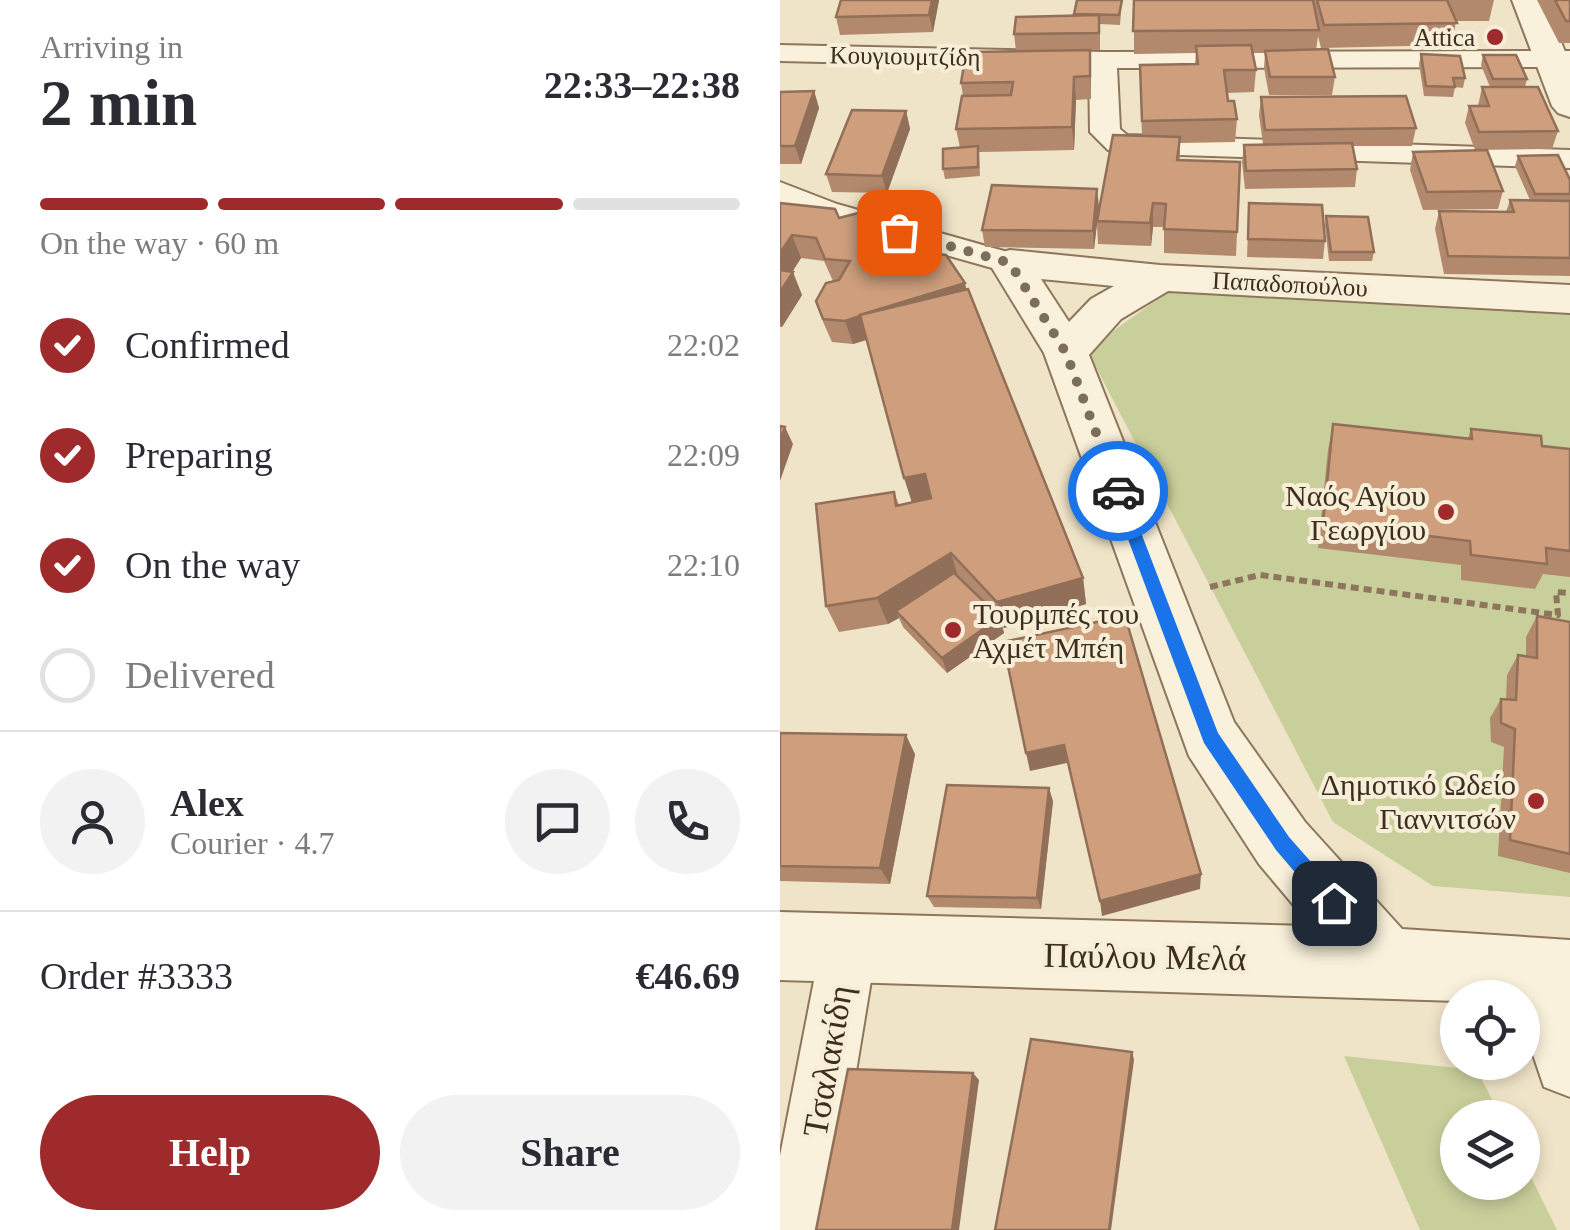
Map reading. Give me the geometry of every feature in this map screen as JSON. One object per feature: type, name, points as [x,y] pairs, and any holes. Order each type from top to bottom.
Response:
[{"type":"street","points":[[1528,0],[1560,60],[1570,106]]},
{"type":"street","name":"Κουγιουμτζίδη","points":[[780,53],[1103,60],[1560,60]]},
{"type":"street","points":[[1103,60],[1105,132],[1118,144],[1570,159]]},
{"type":"street","points":[[780,191],[826,211],[1010,263],[1066,353],[1210,737],[1282,844],[1386,962]]},
{"type":"street","points":[[780,213],[826,211]]},
{"type":"street","name":"Παπαδοπούλου","points":[[1010,263],[1160,278],[1570,298]]},
{"type":"street","points":[[1066,353],[1106,309],[1160,278]]},
{"type":"street","name":"Παύλου Μελά","points":[[780,946],[1386,962],[1556,974]]},
{"type":"street","name":"Τσαλακίδη","points":[[798,1230],[848,950]]},
{"type":"street","points":[[1556,974],[1570,1061]]},
{"type":"path","points":[[1159,600],[1260,576],[1558,615],[1556,592],[1570,593]]},
{"type":"green space","points":[[1177,285],[1570,307],[1570,897],[1433,886],[1333,822],[1087,350]]},
{"type":"green space","points":[[1344,1056],[1440,1066],[1440,1080],[1482,1080],[1492,1100],[1440,1100],[1440,1200],[1540,1200],[1540,1196],[1557,1230],[1420,1230]]},
{"type":"building","points":[[841,0],[932,0],[929,15],[836,17]]},
{"type":"building","points":[[1077,0],[1122,0],[1119,15],[1074,14]]},
{"type":"building","points":[[1134,0],[1313,0],[1319,30],[1133,31]]},
{"type":"building","points":[[1317,0],[1447,0],[1457,23],[1324,25]]},
{"type":"building","points":[[1555,0],[1570,0],[1570,21],[1566,21]]},
{"type":"building","points":[[1099,15],[1099,33],[1014,34],[1016,17]]},
{"type":"building","points":[[1251,45],[1256,70],[1224,70],[1228,101],[1234,101],[1237,119],[1142,121],[1140,65],[1198,64],[1196,46]]},
{"type":"building","points":[[1328,49],[1335,77],[1270,77],[1265,51]]},
{"type":"building","points":[[1090,50],[1090,76],[1074,77],[1072,127],[956,129],[962,96],[1011,95],[1013,82],[961,83],[966,52]]},
{"type":"building","points":[[1421,54],[1460,56],[1465,78],[1453,78],[1455,87],[1426,86]]},
{"type":"building","points":[[1483,55],[1516,55],[1527,79],[1493,79]]},
{"type":"building","points":[[1482,87],[1538,87],[1558,131],[1479,132],[1469,106],[1489,106]]},
{"type":"building","points":[[814,91],[795,146],[780,146],[780,92]]},
{"type":"building","points":[[1406,96],[1416,128],[1265,130],[1261,97]]},
{"type":"building","points":[[852,110],[906,111],[882,176],[826,174]]},
{"type":"building","points":[[1113,135],[1180,137],[1177,160],[1240,162],[1237,232],[1164,229],[1166,204],[1153,203],[1150,223],[1097,221]]},
{"type":"building","points":[[1352,143],[1357,169],[1246,171],[1244,145]]},
{"type":"building","points":[[978,146],[978,167],[943,169],[943,149]]},
{"type":"building","points":[[1487,150],[1503,191],[1427,192],[1413,152]]},
{"type":"building","points":[[1558,155],[1570,180],[1570,194],[1535,194],[1518,156]]},
{"type":"building","points":[[992,185],[1097,189],[1093,231],[982,230]]},
{"type":"building","points":[[1510,200],[1570,201],[1570,258],[1448,256],[1439,211],[1514,212]]},
{"type":"building","points":[[780,203],[835,209],[839,218],[870,210],[890,249],[946,255],[965,283],[845,321],[823,319],[816,301],[826,283],[839,280],[850,261],[825,259],[816,238],[792,235],[780,253]]},
{"type":"building","points":[[1249,203],[1322,205],[1325,241],[1248,239]]},
{"type":"building","points":[[1326,216],[1368,217],[1374,252],[1331,252]]},
{"type":"building","points":[[780,270],[793,272],[780,292]]},
{"type":"building","points":[[968,289],[1083,578],[997,602],[951,553],[877,598],[826,606],[816,504],[894,492],[896,506],[931,498],[925,474],[904,478],[860,315]]},
{"type":"building","name":"Ναός Αγίου Γεωργίου","points":[[1333,424],[1472,439],[1471,429],[1541,436],[1542,446],[1570,449],[1570,551],[1546,548],[1547,564],[1471,555],[1470,541],[1323,523]]},
{"type":"building","name":"Τουρμπές του Αχμέτ Μπέη","points":[[954,573],[1000,617],[942,658],[896,611]]},
{"type":"building","points":[[1125,616],[1201,874],[1100,901],[1064,745],[1026,753],[1003,642]]},
{"type":"building","name":"Δημοτικό Ωδείο Γιαννιτσών","points":[[1537,616],[1570,622],[1570,854],[1510,840],[1515,729],[1501,723],[1501,699],[1516,700],[1518,655],[1537,658]]},
{"type":"building","points":[[780,733],[906,735],[880,868],[780,866]]},
{"type":"building","points":[[947,785],[1049,788],[1037,898],[927,896]]},
{"type":"building","points":[[1031,1039],[1132,1052],[1109,1230],[995,1230]]},
{"type":"building","points":[[848,1069],[973,1073],[952,1230],[816,1230]]},
{"type":"way so far","points":[[899,232],[1010,263],[1066,353],[1118,491]]},
{"type":"place","name":"Attica","points":[[1495,37]]},
{"type":"place","name":"Ναός Αγίου Γεωργίου","points":[[1446,512]]},
{"type":"place","name":"Τουρμπές του Αχμέτ Μπέη","points":[[953,630]]},
{"type":"place","name":"Δημοτικό Ωδείο Γιαννιτσών","points":[[1536,801]]},
{"type":"route","points":[[1118,491],[1210,737],[1282,844],[1334,903]]}]
